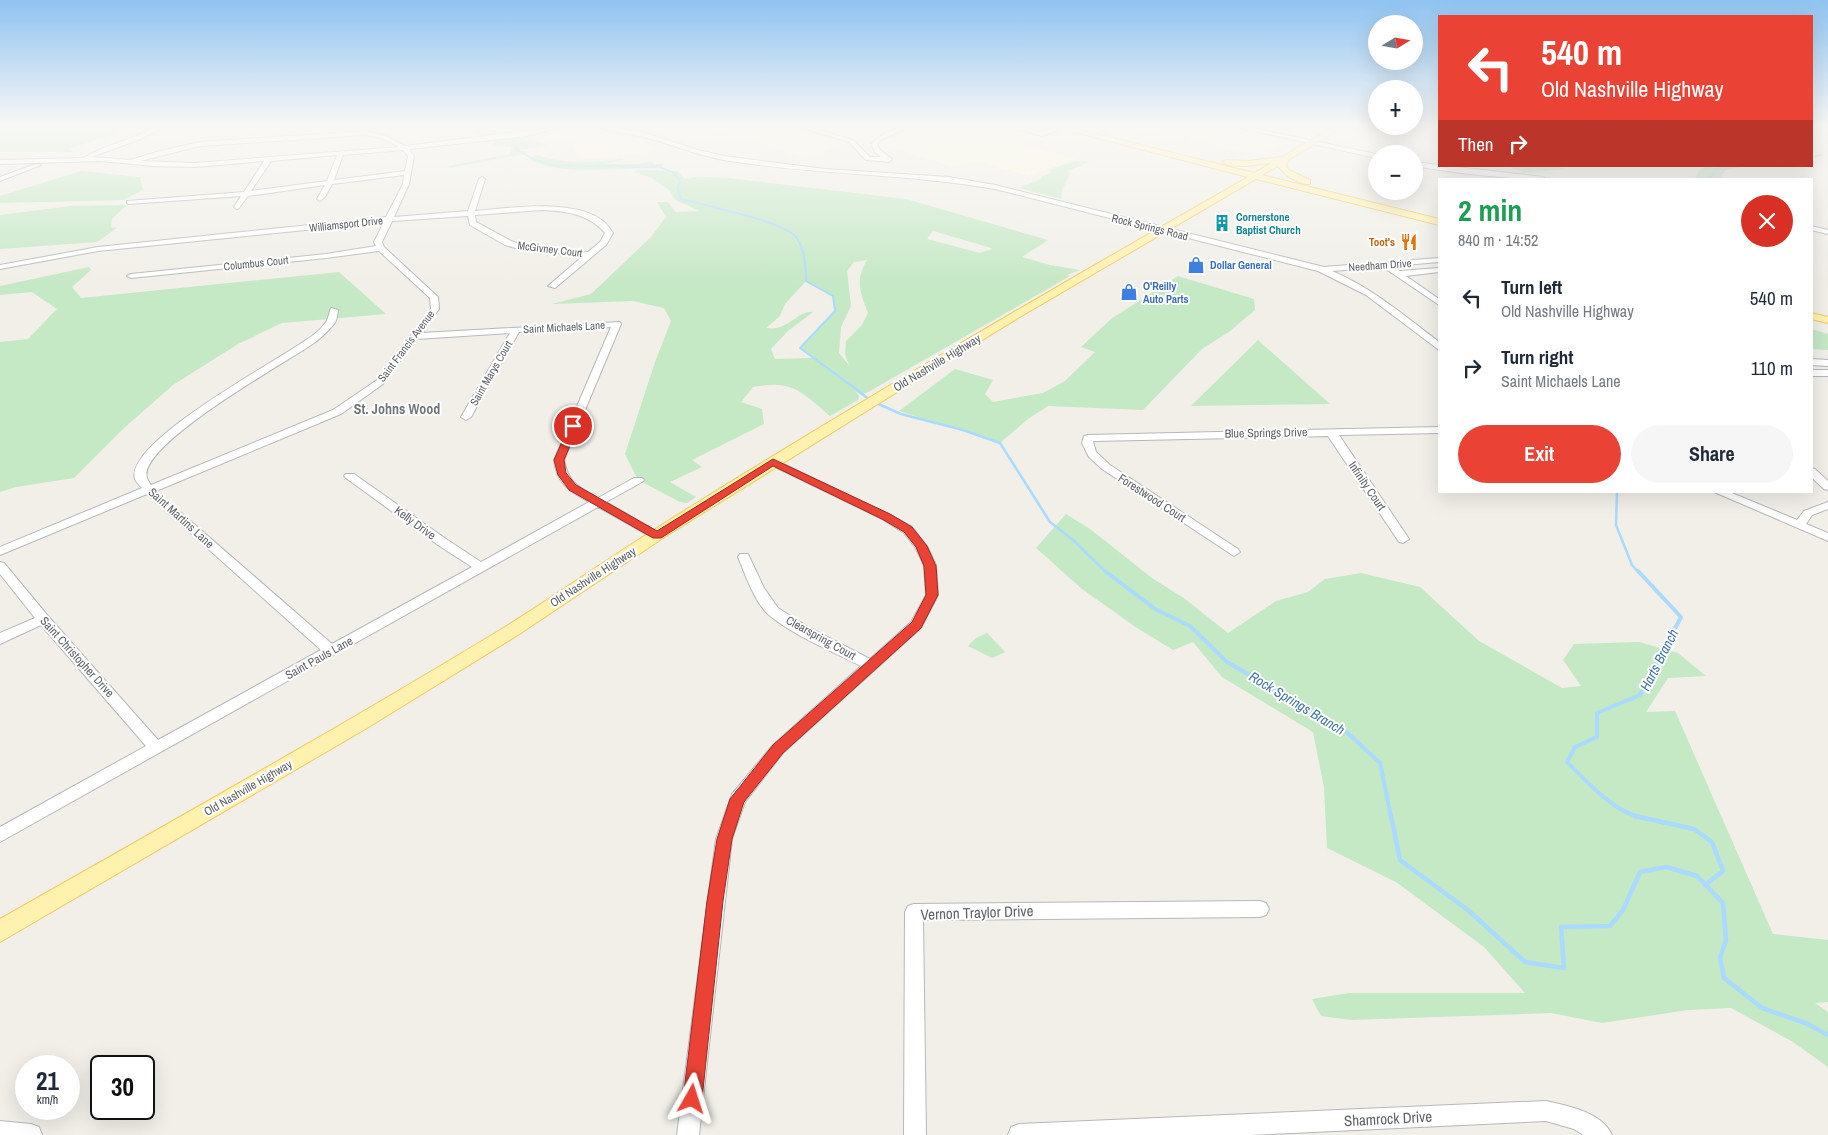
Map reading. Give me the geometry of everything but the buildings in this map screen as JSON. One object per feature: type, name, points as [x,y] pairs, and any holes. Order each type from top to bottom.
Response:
[{"type":"main road","points":[[1228,180],[1227,191],[1256,187],[1309,186]]},
{"type":"main road","name":"Old Nashville Highway","points":[[0,931],[368,718],[515,630],[773,462],[1014,316],[1164,230],[1246,180]]},
{"type":"main road","points":[[1283,180],[1438,215]]},
{"type":"main road","points":[[1299,180],[1309,186],[1438,221]]},
{"type":"main road","points":[[1813,308],[1828,312]]},
{"type":"main road","points":[[1813,316],[1828,320]]},
{"type":"street","points":[[237,207],[255,180]]},
{"type":"street","points":[[320,199],[327,191],[329,180]]},
{"type":"street","points":[[129,202],[246,194],[350,180]]},
{"type":"street","points":[[381,248],[379,238],[407,180]]},
{"type":"street","points":[[471,213],[482,180]]},
{"type":"street","name":"Rock Springs Road","points":[[956,180],[995,187],[1321,269],[1341,277],[1374,296],[1438,346]]},
{"type":"street","points":[[166,206],[173,200]]},
{"type":"street","name":"Williamsport Drive","points":[[0,267],[88,250],[471,213],[542,208],[561,209],[579,213],[600,222],[609,233],[603,243],[552,286]]},
{"type":"street","name":"McGivney Court","points":[[471,213],[473,223],[508,243],[522,247],[590,254]]},
{"type":"street","points":[[1813,228],[1828,232]]},
{"type":"street","name":"Columbus Court","points":[[131,276],[326,256],[381,248]]},
{"type":"street","name":"Saint Francis Avenue","points":[[0,551],[337,412],[380,382],[415,336],[434,309],[436,303],[430,293],[381,248]]},
{"type":"street","name":"Needham Drive","points":[[1321,269],[1438,260]]},
{"type":"street","points":[[1386,265],[1438,302]]},
{"type":"street","points":[[1398,274],[1438,270]]},
{"type":"street","name":"Saint Martins Lane","points":[[330,651],[149,490],[141,479],[148,458],[166,439],[201,410],[310,342],[331,322],[334,310]]},
{"type":"street","name":"Saint Michaels Lane","points":[[415,336],[617,324],[559,460],[561,473],[572,488],[657,536]]},
{"type":"street","name":"Saint Marys Court","points":[[466,417],[517,329]]},
{"type":"street","points":[[1813,362],[1827,366]]},
{"type":"street","points":[[1813,372],[1827,366]]},
{"type":"street","name":"Blue Springs Drive","points":[[1093,437],[1438,430]]},
{"type":"street","name":"Infinity Court","points":[[1331,432],[1403,539]]},
{"type":"street","name":"Forestwood Court","points":[[1093,437],[1088,438],[1086,443],[1089,451],[1106,467],[1234,552]]},
{"type":"street","points":[[688,1135],[715,901],[724,839],[732,812],[738,799],[778,749],[916,625],[932,595],[930,566],[921,546],[908,530],[886,517],[773,462]]},
{"type":"street","points":[[1813,473],[1828,487]]},
{"type":"street","name":"Kelly Drive","points":[[350,476],[442,542],[481,567]]},
{"type":"street","name":"Saint Pauls Lane","points":[[0,835],[638,480]]},
{"type":"street","points":[[1721,493],[1828,537]]},
{"type":"street","points":[[1799,525],[1808,513],[1828,505]]},
{"type":"street","name":"Clearspring Court","points":[[744,557],[758,588],[773,611],[803,630],[870,665]]},
{"type":"street","name":"Saint Christopher Drive","points":[[0,566],[43,619],[156,747]]},
{"type":"street","points":[[0,639],[43,619]]},
{"type":"street","name":"Vernon Traylor Drive","points":[[915,1135],[914,912],[1260,909]]},
{"type":"street","name":"Shamrock Drive","points":[[1019,1135],[1546,1111],[1579,1120],[1602,1135]]},
{"type":"street","points":[[0,1132],[31,1135]]},
{"type":"green space","points":[[52,180],[141,180],[143,190],[123,200],[0,203],[0,196]]},
{"type":"green space","points":[[655,180],[746,180],[906,199],[1048,240],[1022,257],[1050,265],[1080,270],[1067,275],[1070,276],[870,391],[861,395],[855,391],[859,396],[858,400],[830,416],[796,389],[778,385],[753,387],[741,402],[762,409],[764,424],[692,460],[702,467],[670,482],[696,497],[687,503],[680,502],[638,480],[625,454],[655,362],[671,321],[664,308],[633,301],[552,304],[591,294],[651,237],[666,217],[657,202],[668,202],[676,212],[700,211],[675,200],[670,191]],"holes":[[[933,231],[991,248],[980,253],[927,239]],[[867,260],[861,274],[860,286],[868,313],[862,325],[846,341],[845,354],[849,365],[839,353],[841,327],[851,306],[847,271],[854,262]],[[806,281],[833,296],[835,311],[800,348],[812,358],[775,359],[771,349],[788,331],[813,312],[802,314],[781,327],[766,328],[780,316],[785,304]]]},
{"type":"green space","points":[[1039,180],[1067,180],[1062,190],[1061,199],[1019,188]]},
{"type":"green space","points":[[127,205],[112,219],[111,227],[117,228],[97,242],[0,249],[0,215],[71,206]]},
{"type":"green space","points":[[89,267],[91,270],[72,287],[81,298],[339,272],[386,314],[282,323],[238,344],[173,385],[123,429],[74,478],[16,487],[0,492],[0,342],[28,339],[57,309],[32,292],[0,295],[0,286]]},
{"type":"green space","points":[[1178,276],[1254,299],[1255,310],[1230,331],[1202,349],[1143,410],[1048,406],[1028,419],[1000,443],[899,411],[955,369],[993,380],[985,394],[993,402],[1043,393],[1065,381],[1095,352],[1081,347],[1111,319]]},
{"type":"green space","points":[[1813,330],[1828,334],[1828,350],[1813,349]]},
{"type":"green space","points":[[1258,340],[1330,404],[1191,406]]},
{"type":"green space","points":[[1066,514],[1090,529],[1152,578],[1185,599],[1228,633],[1276,601],[1308,592],[1325,579],[1361,573],[1420,587],[1479,641],[1562,688],[1581,686],[1563,660],[1574,644],[1639,642],[1678,653],[1706,676],[1668,678],[1646,712],[1675,711],[1773,934],[1828,940],[1828,1002],[1815,1003],[1828,1012],[1828,1067],[1793,1042],[1731,1008],[1688,1010],[1602,1023],[1551,1013],[1351,1020],[1321,1016],[1312,999],[1349,993],[1525,993],[1484,947],[1396,882],[1327,848],[1324,787],[1313,732],[1222,677],[1193,642],[1173,650],[1137,628],[1082,589],[1036,548]]},
{"type":"green space","points":[[987,633],[1005,652],[992,658],[968,646],[976,638]]},
{"type":"waterway","name":"Rock Springs Branch","points":[[680,180],[678,189],[681,199],[759,219],[787,230],[795,236],[803,252],[806,281],[833,296],[835,311],[800,348],[849,384]]},
{"type":"waterway","name":"Rock Springs Branch","points":[[848,383],[870,400]]},
{"type":"waterway","name":"Rock Springs Branch","points":[[876,403],[901,414],[963,430],[1000,443],[1050,522],[1073,540],[1107,573]]},
{"type":"waterway","name":"Harts Branch","points":[[1617,493],[1616,525],[1632,565],[1639,573]]},
{"type":"waterway","name":"Rock Springs Branch","points":[[1105,571],[1155,609],[1190,626],[1227,662],[1343,729],[1380,763],[1391,817]]},
{"type":"waterway","name":"Harts Branch","points":[[1638,571],[1681,617],[1640,695],[1597,713],[1597,737],[1575,747],[1567,762],[1610,802],[1620,809],[1640,817]]},
{"type":"waterway","name":"Rock Springs Branch","points":[[1391,816],[1400,860],[1469,911],[1525,962],[1564,968],[1561,927],[1610,926],[1623,910],[1640,872],[1666,867],[1697,876],[1705,885]]},
{"type":"waterway","name":"Harts Branch","points":[[1635,816],[1694,829],[1712,842],[1723,871],[1705,885]]},
{"type":"waterway","name":"Harts Branch","points":[[1705,885],[1723,903],[1726,940],[1720,958],[1724,978],[1762,1008],[1808,1024],[1828,1035]]},
{"type":"place","name":"Cornerstone Baptist Church","points":[[1222,223]]},
{"type":"place","name":"Toot's","points":[[1409,242]]},
{"type":"place","name":"Dollar General","points":[[1196,265]]},
{"type":"place","name":"O'Reilly Auto Parts","points":[[1129,292]]},
{"type":"district","name":"St. Johns Wood","points":[[397,409]]},
{"type":"route","points":[[573,426],[559,460],[561,473],[572,488],[657,536],[773,462],[886,517],[908,530],[921,546],[930,566],[932,595],[916,625],[778,749],[738,799],[732,812],[724,839],[715,901],[692,1099]]}]
